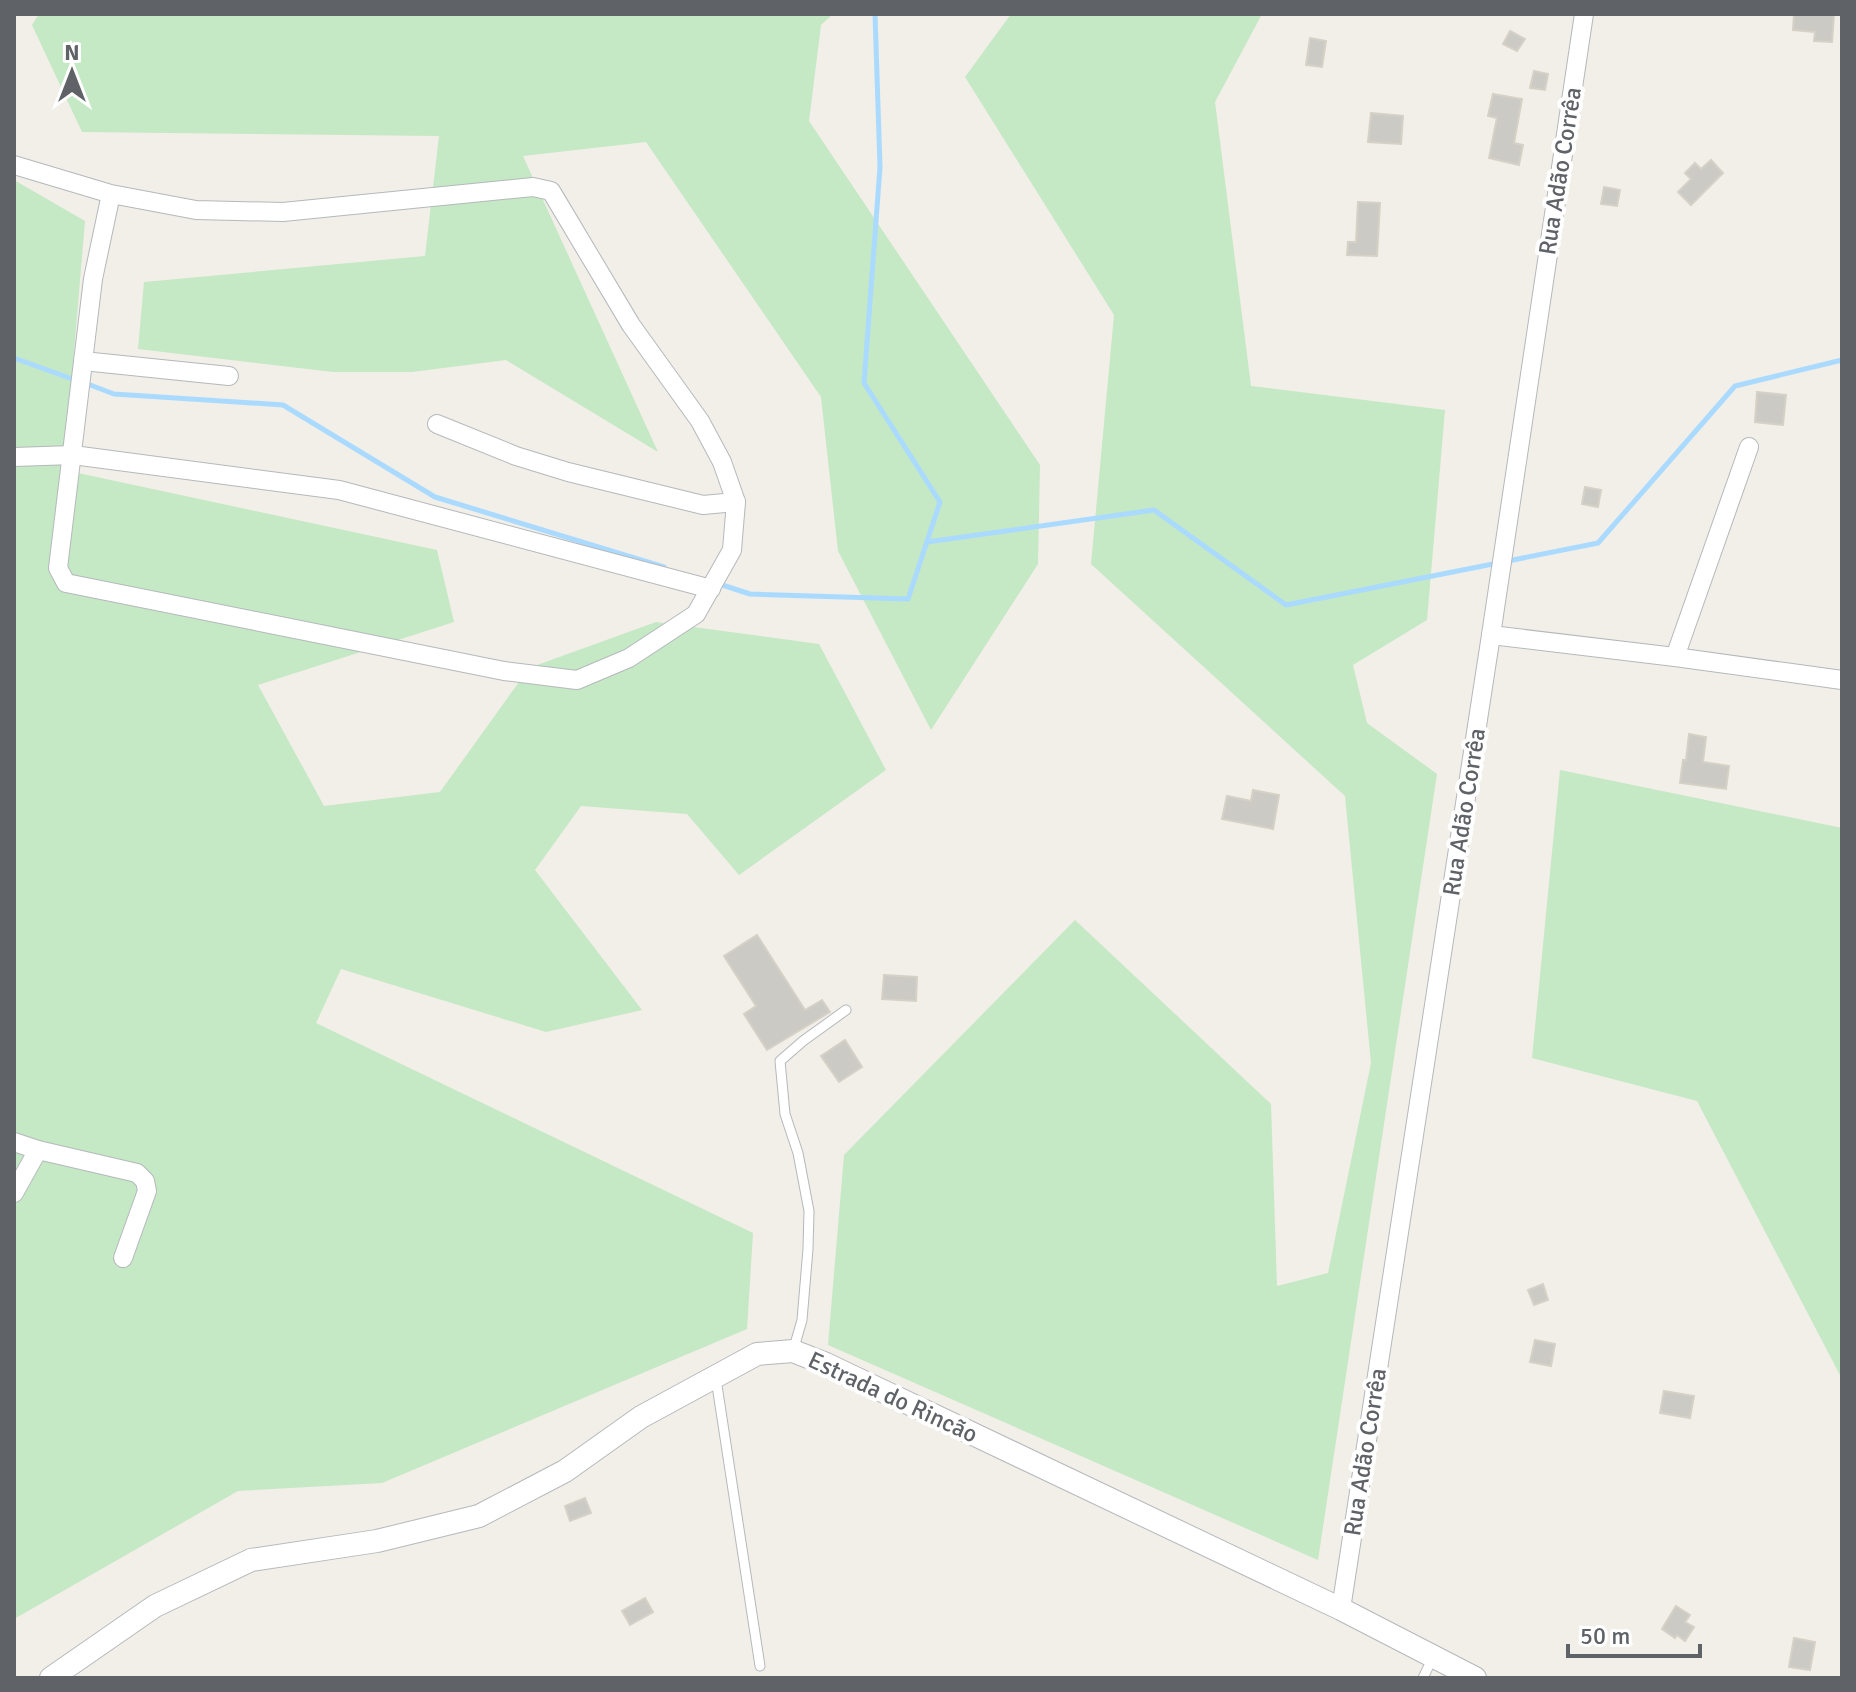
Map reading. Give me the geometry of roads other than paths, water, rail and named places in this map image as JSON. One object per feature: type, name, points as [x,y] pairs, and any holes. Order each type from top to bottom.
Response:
[{"type":"street","name":"Rua Adão Corrêa","points":[[1341,1609],[1584,14]]},
{"type":"street","points":[[14,165],[111,194],[196,210],[283,212],[533,187],[551,191],[631,325],[700,421],[722,462],[736,502],[732,550],[696,614],[629,658],[577,680],[504,671],[66,583],[58,568],[93,279],[111,194]]},
{"type":"street","points":[[83,361],[229,376]]},
{"type":"street","points":[[437,424],[516,456],[568,472],[703,505],[736,502]]},
{"type":"street","points":[[1675,657],[1749,447]]},
{"type":"street","points":[[14,457],[73,455],[339,490],[711,589]]},
{"type":"street","points":[[1491,635],[1842,680]]},
{"type":"street","points":[[14,1142],[137,1173],[145,1181],[147,1191],[123,1258]]},
{"type":"street","points":[[14,1193],[38,1150]]},
{"type":"street","name":"Estrada do Rincão","points":[[51,1678],[155,1606],[251,1560],[377,1541],[479,1516],[565,1471],[641,1417],[757,1354],[793,1351],[1341,1609],[1475,1678]]},
{"type":"lane","points":[[793,1351],[802,1320],[809,1211],[798,1153],[785,1114],[780,1061],[846,1010]]},
{"type":"lane","points":[[716,1376],[760,1666]]},
{"type":"lane","points":[[1423,1678],[1433,1657]]},
{"type":"waterway","points":[[716,583],[750,594],[908,599],[940,502],[864,383],[880,167],[875,14]]},
{"type":"waterway","points":[[14,358],[75,380]]},
{"type":"waterway","points":[[1508,561],[1598,543],[1735,386],[1842,360]]},
{"type":"waterway","points":[[85,383],[114,394],[283,405],[435,497],[664,567]]},
{"type":"waterway","points":[[927,542],[1154,510],[1286,605],[1498,563]]}]
